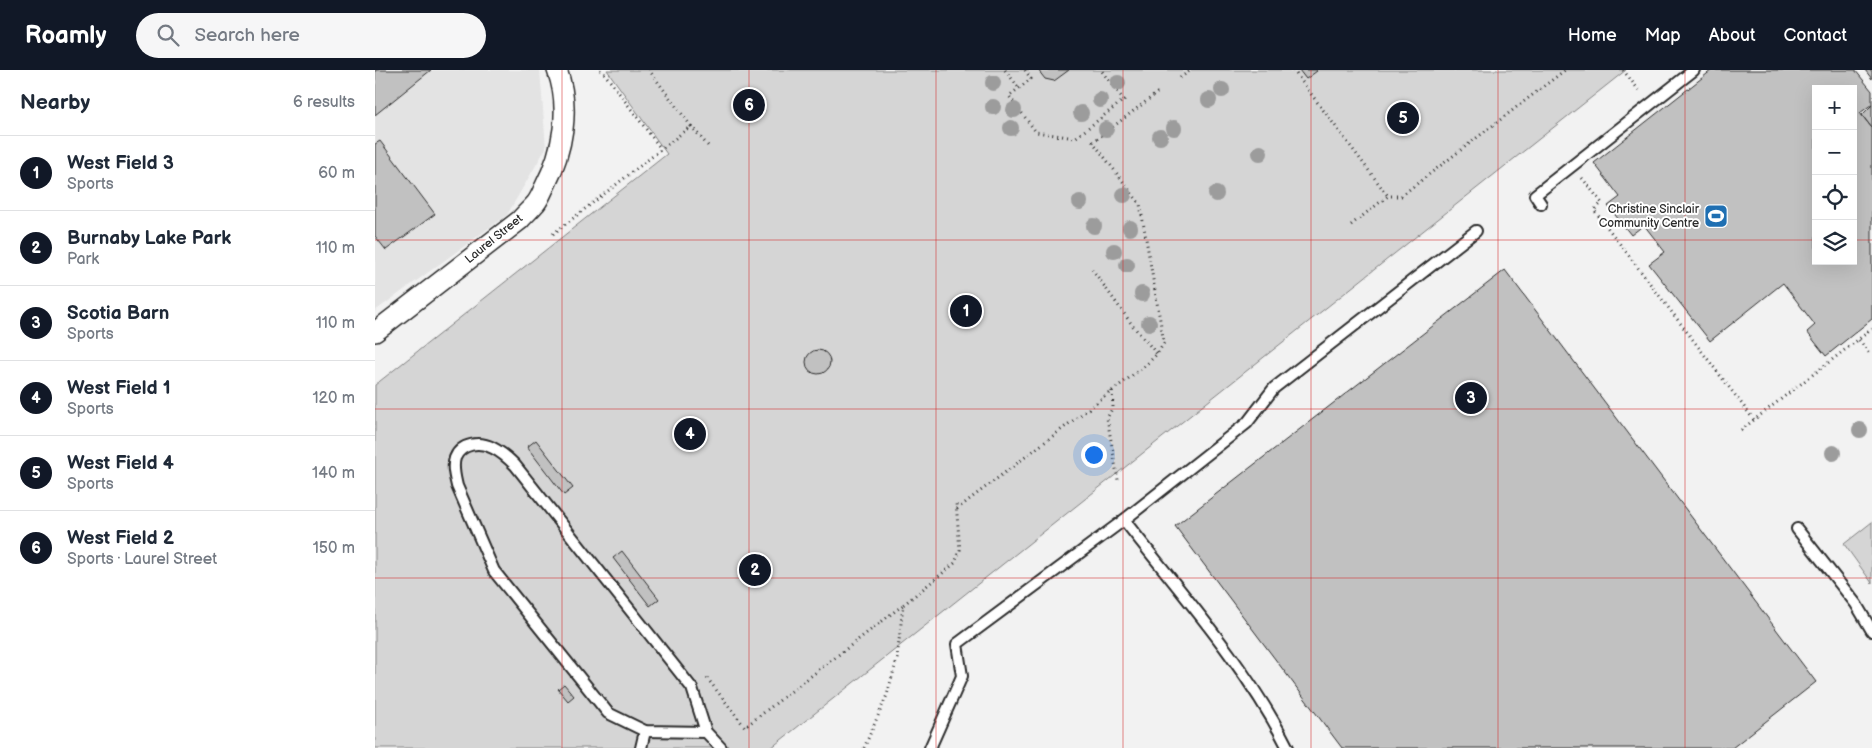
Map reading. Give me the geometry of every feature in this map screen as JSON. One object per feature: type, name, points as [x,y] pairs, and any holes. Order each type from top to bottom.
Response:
[{"type":"street","name":"Laurel Street","points":[[375,332],[520,220],[536,203],[558,157],[563,134],[564,113],[560,79],[557,70]]},
{"type":"lane","points":[[1541,204],[1535,195],[1695,70]]},
{"type":"lane","points":[[930,748],[962,676],[957,644],[1123,520],[1247,422],[1274,388],[1477,231]]},
{"type":"lane","points":[[706,732],[645,732],[608,713],[495,570],[453,471],[455,458],[463,447],[477,444],[491,446],[515,465],[692,688],[706,732],[721,748]]},
{"type":"lane","points":[[1123,520],[1235,662],[1275,722],[1288,748]]},
{"type":"lane","points":[[1797,529],[1856,604],[1872,631]]},
{"type":"lane","points":[[641,748],[645,732]]},
{"type":"path","points":[[600,70],[661,149]]},
{"type":"path","points":[[649,70],[709,147]]},
{"type":"path","points":[[1005,70],[1019,88]]},
{"type":"path","points":[[1025,70],[1031,79],[1009,96],[1036,132],[1075,138],[1124,100],[1101,70]]},
{"type":"path","points":[[1180,78],[1191,70]]},
{"type":"path","points":[[1293,70],[1389,196]]},
{"type":"path","points":[[1351,224],[1389,196],[1401,196],[1565,70]]},
{"type":"path","points":[[1623,70],[1650,105]]},
{"type":"path","points":[[957,509],[1112,391],[1157,354],[1164,343],[1141,204],[1093,142],[1157,93],[1161,93]]},
{"type":"path","points":[[553,234],[691,126]]},
{"type":"path","points":[[1573,166],[1602,203],[1594,210],[1754,420]]},
{"type":"path","points":[[1092,269],[1133,326],[1157,354]]},
{"type":"path","points":[[1741,430],[1872,330]]},
{"type":"path","points":[[1859,340],[1871,355]]},
{"type":"path","points":[[1112,391],[1113,407],[1107,418],[1118,480]]},
{"type":"path","points":[[692,688],[706,677],[745,727],[955,563],[960,550],[956,503]]},
{"type":"path","points":[[864,748],[887,695],[897,659],[903,605]]},
{"type":"shaded area","points":[[375,70],[540,70],[546,148],[507,215],[375,311]]},
{"type":"shaded area","points":[[607,70],[1626,70],[771,748],[375,748],[375,385],[667,154]]},
{"type":"shaded area","points":[[1872,522],[1872,583],[1844,544]]},
{"type":"building","points":[[375,70],[431,70],[375,115]]},
{"type":"building","points":[[1038,70],[1069,70],[1054,81],[1045,79]]},
{"type":"building","points":[[1299,70],[1316,70],[1317,71],[1306,79]]},
{"type":"building","name":"Christine Sinclair Community Centre","points":[[1712,70],[1855,70],[1872,91],[1872,104],[1860,113],[1872,128],[1872,319],[1826,356],[1807,332],[1815,325],[1783,283],[1710,341],[1649,264],[1665,252],[1644,225],[1631,235],[1608,206],[1620,197],[1594,163]]},
{"type":"building","points":[[1865,70],[1872,70],[1872,79]]},
{"type":"building","points":[[1872,105],[1872,128],[1862,115]]},
{"type":"building","points":[[380,141],[435,214],[386,250],[375,236],[375,144]]},
{"type":"building","points":[[1505,270],[1816,682],[1732,748],[1342,748],[1175,526]]},
{"type":"building","points":[[818,350],[827,353],[830,362],[827,371],[818,374],[809,371],[806,362],[809,353]]},
{"type":"building","points":[[536,440],[573,488],[564,495],[527,447]]},
{"type":"building","points":[[622,551],[659,599],[650,606],[613,558]]},
{"type":"building","points":[[564,684],[574,696],[568,701],[558,689]]},
{"type":"place","name":"West Field 2","points":[[749,105]]},
{"type":"place","name":"West Field 4","points":[[1403,118]]},
{"type":"place","name":"Christine Sinclair Community Centre","points":[[1716,216]]},
{"type":"place","name":"West Field 3","points":[[966,311]]},
{"type":"place","name":"Scotia Barn","points":[[1471,398]]},
{"type":"place","name":"West Field 1","points":[[690,434]]},
{"type":"place","name":"Burnaby Lake Park","points":[[755,570]]}]
